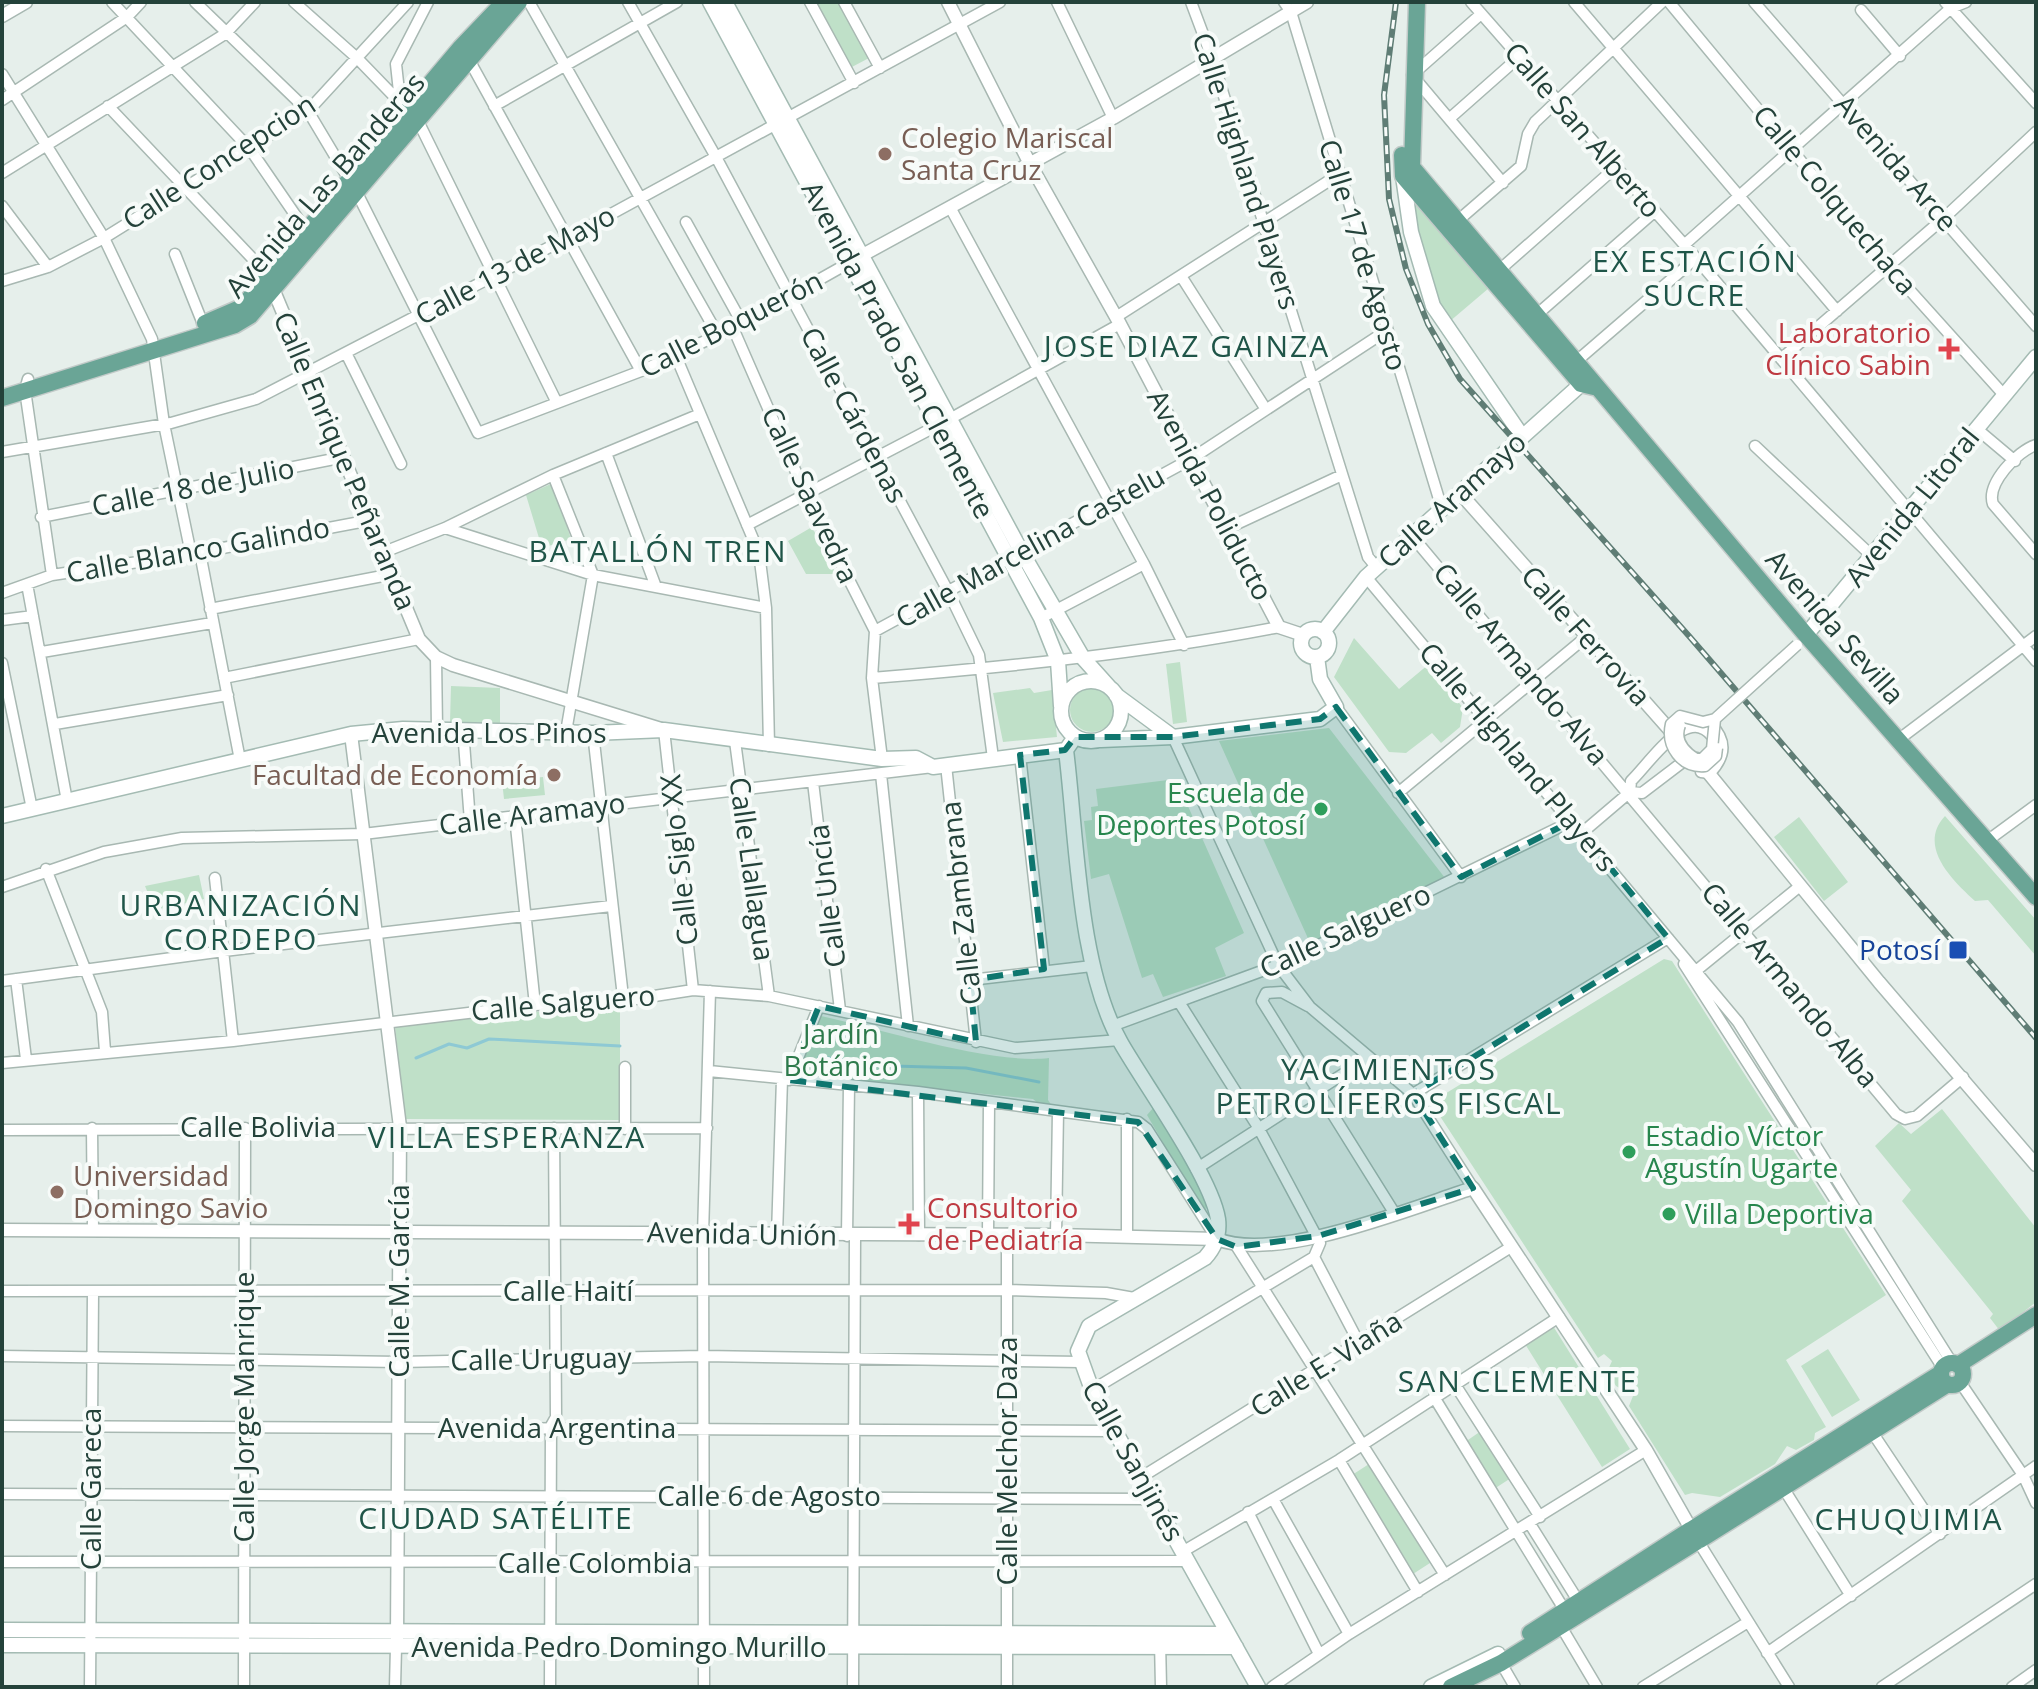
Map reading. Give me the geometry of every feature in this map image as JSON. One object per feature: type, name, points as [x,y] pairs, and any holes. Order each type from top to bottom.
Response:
[{"type":"main road","name":"Avenida Las Banderas","points":[[465,53],[504,2]]},
{"type":"main road","name":"Avenida Las Banderas","points":[[152,344],[235,325],[250,316],[271,284],[353,186],[408,111],[519,2]]},
{"type":"main road","name":"Avenida Prado San Clemente","points":[[710,2],[782,121]]},
{"type":"main road","name":"Avenida Prado San Clemente","points":[[725,2],[854,260],[1048,615],[1112,691]]},
{"type":"main road","points":[[1408,2],[1400,139],[1411,232],[1433,306],[1522,436]]},
{"type":"main road","name":"Avenida Sevilla","points":[[1417,2],[1412,75],[1412,167],[1453,225]]},
{"type":"main road","name":"Avenida Sevilla","points":[[1403,176],[1453,225],[1590,383],[1802,640],[1898,740],[2036,897]]},
{"type":"main road","name":"Avenida Las Banderas","points":[[2,398],[27,384],[152,344],[203,324],[242,307],[271,284]]},
{"type":"main road","name":"Avenida Litoral","points":[[1802,640],[2036,357]]},
{"type":"main road","name":"Calle Aramayo","points":[[1323,632],[1372,572],[1522,436],[1590,383]]},
{"type":"main road","name":"Avenida Las Banderas","points":[[2,386],[27,384]]},
{"type":"main road","name":"Avenida Prado San Clemente","points":[[1048,615],[1058,661],[1061,706]]},
{"type":"main road","points":[[1314,629],[1323,632],[1329,644],[1325,652],[1317,657],[1308,656],[1302,649],[1303,635],[1314,629]]},
{"type":"main road","points":[[1173,737],[1099,682],[1080,683],[1064,696],[1061,706],[1065,727],[1075,737],[1088,742],[1173,737],[1320,719],[1336,707],[1320,679],[1317,657]]},
{"type":"main road","points":[[1101,740],[1119,721],[1120,703],[1112,691]]},
{"type":"main road","name":"Avenida Los Pinos","points":[[2,816],[351,734],[437,729],[593,733],[664,730],[881,767],[916,758],[939,766]]},
{"type":"main road","points":[[1075,737],[1066,750],[1097,993],[1112,1026],[1215,1207],[1217,1239]]},
{"type":"main road","points":[[939,766],[1066,750]]},
{"type":"main road","name":"Calle Sanjinés","points":[[1217,1239],[1205,1258],[1089,1326],[1078,1351],[1092,1390],[1113,1431],[1258,1687]]},
{"type":"main road","points":[[1431,1687],[1499,1658],[1569,1615],[1868,1427],[2036,1315]]},
{"type":"main road","points":[[1952,1373],[2036,1327]]},
{"type":"main road","name":"Avenida Pedro Domingo Murillo","points":[[2,1630],[90,1639]]},
{"type":"main road","name":"Avenida Pedro Domingo Murillo","points":[[2,1645],[90,1639],[244,1638],[397,1631],[1007,1632],[1160,1640],[1232,1640]]},
{"type":"main road","name":"Avenida Pedro Domingo Murillo","points":[[244,1638],[396,1647],[549,1649],[1007,1649],[1160,1640]]},
{"type":"main road","points":[[1451,1687],[1474,1681],[1499,1658]]},
{"type":"street","points":[[2,16],[26,2]]},
{"type":"street","points":[[112,2],[250,149],[310,236]]},
{"type":"street","points":[[2,100],[127,17],[141,2]]},
{"type":"street","points":[[195,2],[308,111],[353,186],[421,315]]},
{"type":"street","points":[[2,173],[45,143],[225,34],[255,2]]},
{"type":"street","points":[[294,2],[357,58],[408,111]]},
{"type":"street","name":"Calle Concepcion","points":[[2,281],[48,267],[104,238],[183,185],[250,149],[308,111],[408,2]]},
{"type":"street","points":[[428,2],[396,64],[408,111],[494,273],[557,403]]},
{"type":"street","points":[[529,2],[718,335]]},
{"type":"street","name":"Calle Cárdenas","points":[[628,2],[716,157],[948,591],[982,669],[993,758]]},
{"type":"street","points":[[494,106],[677,2]]},
{"type":"street","points":[[810,2],[854,83]]},
{"type":"street","points":[[844,2],[880,68]]},
{"type":"street","name":"Avenida Poliducto","points":[[948,2],[1030,164],[1118,320],[1279,627],[1303,635]]},
{"type":"street","name":"Calle 13 de Mayo","points":[[2,452],[164,424],[256,399],[347,355],[494,273],[569,237],[1000,2]]},
{"type":"street","points":[[1057,2],[1113,118]]},
{"type":"street","name":"Calle Highland Players","points":[[1191,2],[1212,58],[1372,572],[1487,720],[1668,938]]},
{"type":"street","name":"Calle Boquerón","points":[[421,315],[478,433],[641,371],[738,325],[1113,118],[1288,7],[1307,2]]},
{"type":"street","name":"Calle San Alberto","points":[[1471,2],[1696,258],[2036,661]]},
{"type":"street","points":[[1574,2],[1740,193],[1837,311]]},
{"type":"street","points":[[1453,225],[1521,166],[1528,134],[1535,122],[1662,2]]},
{"type":"street","name":"Calle Colquechaca","points":[[1669,2],[1888,266],[2004,395]]},
{"type":"street","name":"Avenida Arce","points":[[1754,2],[1846,104],[2036,326]]},
{"type":"street","points":[[1684,245],[1900,56],[1951,4],[1966,2]]},
{"type":"street","points":[[1951,4],[2036,103]]},
{"type":"street","name":"Calle 17 de Agosto","points":[[1288,7],[1442,509]]},
{"type":"street","points":[[1861,10],[1900,56]]},
{"type":"street","points":[[1481,14],[1412,75],[1503,183]]},
{"type":"street","points":[[465,53],[641,371]]},
{"type":"street","points":[[1449,119],[1518,58]]},
{"type":"street","points":[[2,74],[104,238],[152,344],[178,492],[210,609],[240,760]]},
{"type":"street","name":"Calle Enrique Peñaranda","points":[[108,106],[271,284],[419,639],[436,657]]},
{"type":"street","points":[[1781,359],[1944,218],[2036,132]]},
{"type":"street","points":[[1495,273],[1615,168]]},
{"type":"street","points":[[747,525],[943,423],[1038,369],[1338,175]]},
{"type":"street","points":[[2,206],[48,267]]},
{"type":"street","points":[[951,209],[1144,564],[1184,645]]},
{"type":"street","points":[[1533,318],[1654,212]]},
{"type":"street","name":"Calle Saavedra","points":[[686,222],[738,325],[806,495],[875,631]]},
{"type":"street","points":[[175,254],[203,324]]},
{"type":"street","points":[[1573,364],[1696,258]]},
{"type":"street","points":[[1181,276],[1265,408]]},
{"type":"street","name":"Calle Marcelina Castelu","points":[[875,631],[1191,459],[1386,331]]},
{"type":"street","points":[[675,354],[759,553],[766,608],[769,746]]},
{"type":"street","points":[[347,355],[401,464]]},
{"type":"street","points":[[27,384],[41,517],[52,575]]},
{"type":"street","points":[[384,552],[445,528],[553,475],[700,414]]},
{"type":"street","points":[[1977,429],[2015,461]]},
{"type":"street","points":[[2036,445],[1993,484],[1990,494],[1993,504],[2036,554]]},
{"type":"street","points":[[1755,446],[1873,557]]},
{"type":"street","points":[[606,453],[656,587]]},
{"type":"street","name":"Calle 18 de Julio","points":[[41,517],[344,457]]},
{"type":"street","points":[[553,475],[593,575],[566,732]]},
{"type":"street","points":[[1228,528],[1342,475]]},
{"type":"street","name":"Calle Ferrovia","points":[[1460,493],[1672,732],[1684,761],[1694,770],[1710,773]]},
{"type":"street","name":"Calle Blanco Galindo","points":[[2,593],[52,575],[195,554],[371,520]]},
{"type":"street","points":[[445,528],[593,575],[766,608]]},
{"type":"street","name":"Calle Armando Alva","points":[[1412,536],[1630,792]]},
{"type":"street","points":[[1048,615],[1144,564]]},
{"type":"street","points":[[210,609],[393,574]]},
{"type":"street","points":[[27,584],[42,652],[67,801]]},
{"type":"street","points":[[2,620],[33,616]]},
{"type":"street","points":[[42,652],[212,623]]},
{"type":"street","points":[[872,678],[1083,658],[1184,645],[1279,627]]},
{"type":"street","points":[[875,631],[872,678],[908,1026]]},
{"type":"street","points":[[1898,740],[2036,636]]},
{"type":"street","points":[[1398,793],[1586,637]]},
{"type":"street","points":[[224,678],[419,639]]},
{"type":"street","name":"Avenida Litoral","points":[[1715,719],[1802,640]]},
{"type":"street","points":[[437,729],[436,657],[572,704],[637,719],[664,730]]},
{"type":"street","points":[[2,663],[32,809]]},
{"type":"street","points":[[55,724],[228,695]]},
{"type":"street","points":[[1336,707],[1461,877]]},
{"type":"street","points":[[1672,732],[1682,747],[1696,759],[1702,759],[1712,749],[1715,719],[1703,722],[1680,716],[1671,724],[1669,732],[1678,756],[1697,767],[1711,763],[1717,748],[1716,740],[1699,727],[1672,732]]},
{"type":"street","points":[[1583,832],[1630,792],[1631,781],[1672,732],[1692,717],[1709,722],[1716,729],[1724,748],[1719,764],[1710,773]]},
{"type":"street","points":[[463,730],[470,821]]},
{"type":"street","name":"Calle Siglo XX","points":[[664,730],[693,990]]},
{"type":"street","points":[[1672,732],[1710,773],[1800,886],[2036,1165]]},
{"type":"street","points":[[593,733],[623,997]]},
{"type":"street","name":"Calle M. García","points":[[351,734],[400,1127],[395,1687]]},
{"type":"street","points":[[1173,737],[1278,965],[1310,1007],[1413,1094],[1646,1450],[1694,1535],[1789,1687]]},
{"type":"street","name":"Calle Llallagua","points":[[735,741],[769,996]]},
{"type":"street","points":[[1020,755],[1044,969]]},
{"type":"street","points":[[1630,792],[1642,793],[1684,761]]},
{"type":"street","name":"Calle Zambrana","points":[[939,766],[976,1042]]},
{"type":"street","name":"Calle Aramayo","points":[[2,887],[46,869],[104,852],[182,838],[363,834],[813,782],[881,767]]},
{"type":"street","name":"Calle Uncía","points":[[813,782],[840,1010]]},
{"type":"street","name":"Calle Armando Alba","points":[[1630,792],[1896,1114],[1905,1119],[1917,1116],[1963,1077]]},
{"type":"street","points":[[1987,841],[2036,805]]},
{"type":"street","points":[[515,817],[535,1005]]},
{"type":"street","name":"Calle Salguero","points":[[1112,1026],[1278,965],[1572,821]]},
{"type":"street","points":[[46,869],[102,1012],[105,1051]]},
{"type":"street","points":[[215,878],[233,1041]]},
{"type":"street","points":[[1697,970],[1800,886]]},
{"type":"street","points":[[2,981],[224,951],[376,936],[611,906]]},
{"type":"street","points":[[1668,938],[1738,1022],[1952,1373]]},
{"type":"street","points":[[1668,938],[1952,1373],[2023,1475],[2036,1503]]},
{"type":"street","points":[[1413,1094],[1668,938]]},
{"type":"street","points":[[970,980],[1044,969],[1092,966]]},
{"type":"street","points":[[16,979],[26,1059]]},
{"type":"street","name":"Calle Salguero","points":[[2,1063],[233,1041],[386,1020],[623,997],[635,999],[693,990],[769,996],[976,1042],[1044,1048],[1120,1040]]},
{"type":"street","points":[[704,1687],[703,1235],[710,991]]},
{"type":"street","points":[[1310,1007],[1277,991],[1266,993],[1262,1001],[1395,1214]]},
{"type":"street","points":[[1092,1390],[1314,1257],[1320,1243],[1258,1127],[1179,1002]]},
{"type":"street","points":[[777,1235],[786,1079],[819,1006]]},
{"type":"street","points":[[1727,1029],[1738,1022]]},
{"type":"street","points":[[1196,1169],[1368,1058]]},
{"type":"street","points":[[625,1067],[625,1129]]},
{"type":"street","points":[[709,1071],[918,1092],[1127,1119],[1147,1129],[1217,1239]]},
{"type":"street","points":[[849,1085],[855,1291],[853,1687]]},
{"type":"street","points":[[918,1092],[919,1235]]},
{"type":"street","points":[[988,1234],[989,1102]]},
{"type":"street","points":[[1056,1235],[1058,1111]]},
{"type":"street","points":[[1127,1119],[1127,1237]]},
{"type":"street","points":[[92,1128],[93,1230]]},
{"type":"street","name":"Calle Jorge Manrique","points":[[244,1687],[245,1128]]},
{"type":"street","points":[[550,1687],[551,1426],[556,1417],[554,1128]]},
{"type":"street","name":"Calle Bolivia","points":[[2,1130],[707,1128]]},
{"type":"street","name":"Avenida Unión","points":[[2,1230],[554,1231],[851,1236],[1007,1234],[1217,1239],[1237,1247],[1318,1236],[1473,1188]]},
{"type":"street","name":"Calle Melchor Daza","points":[[1007,1234],[1007,1687]]},
{"type":"street","points":[[1237,1247],[1445,1575]]},
{"type":"street","name":"Calle E. Viaña","points":[[1140,1478],[1511,1247]]},
{"type":"street","points":[[1314,1257],[1359,1343]]},
{"type":"street","name":"Calle Haití","points":[[2,1291],[1007,1290],[1134,1298]]},
{"type":"street","name":"Calle Gareca","points":[[90,1687],[93,1292]]},
{"type":"street","points":[[1186,1557],[1248,1512],[1339,1460],[1559,1317]]},
{"type":"street","name":"Calle Uruguay","points":[[2,1356],[399,1362],[703,1356],[1007,1358],[1080,1362]]},
{"type":"street","points":[[1454,1383],[1540,1517]]},
{"type":"street","points":[[1434,1397],[1569,1615]]},
{"type":"street","name":"Avenida Argentina","points":[[2,1426],[245,1429],[854,1427],[1113,1431]]},
{"type":"street","points":[[1868,1427],[1940,1534]]},
{"type":"street","points":[[1272,1687],[1349,1634],[1646,1450]]},
{"type":"street","points":[[1339,1460],[1418,1592]]},
{"type":"street","points":[[1767,1653],[2036,1466]]},
{"type":"street","points":[[1780,1481],[1851,1596]]},
{"type":"street","name":"Calle 6 de Agosto","points":[[2,1494],[854,1495],[1152,1499]]},
{"type":"street","points":[[1273,1499],[1349,1634]]},
{"type":"street","points":[[1248,1512],[1319,1654]]},
{"type":"street","points":[[1530,1524],[1597,1687]]},
{"type":"street","name":"Calle Colombia","points":[[2,1562],[1007,1564],[1186,1557]]},
{"type":"street","points":[[1882,1687],[2036,1584]]},
{"type":"street","points":[[1643,1687],[1748,1622]]},
{"type":"street","points":[[1160,1640],[1161,1687]]},
{"type":"street","points":[[1499,1658],[1515,1687]]},
{"type":"street","points":[[2012,1687],[2036,1670]]},
{"type":"highlighted area","points":[[1336,707],[1461,877],[1572,821],[1668,938],[1413,1094],[1473,1188],[1318,1236],[1237,1247],[1217,1239],[1138,1122],[789,1080],[819,1006],[976,1042],[970,980],[1044,969],[1020,755],[1065,750],[1075,737],[1173,737],[1320,719]]},
{"type":"green space","points":[[815,2],[839,2],[869,58],[850,68]]},
{"type":"green space","points":[[1410,194],[1489,288],[1449,322],[1433,292]]},
{"type":"green space","points":[[553,483],[571,539],[542,548],[526,495]]},
{"type":"green space","points":[[812,527],[836,574],[806,574],[788,541]]},
{"type":"green space","points":[[1354,638],[1399,689],[1429,664],[1463,708],[1460,727],[1441,743],[1432,733],[1406,753],[1389,752],[1334,677]]},
{"type":"green space","points":[[1180,662],[1187,722],[1173,724],[1166,664]]},
{"type":"green space","points":[[451,686],[500,688],[500,723],[450,722]]},
{"type":"green space","points":[[1030,688],[1034,693],[1052,690],[1057,737],[1003,742],[993,693]]},
{"type":"green space","points":[[1092,688],[1107,695],[1114,710],[1107,725],[1092,732],[1077,725],[1070,710],[1077,695]]},
{"type":"green space","name":"Escuela de Deportes Potosí","points":[[1329,728],[1445,878],[1311,945],[1219,741]]},
{"type":"green space","points":[[543,777],[545,795],[504,799],[502,781]]},
{"type":"green space","points":[[1176,779],[1244,933],[1215,948],[1226,976],[1163,997],[1153,974],[1142,978],[1109,874],[1091,879],[1084,821],[1092,820],[1091,807],[1098,806],[1096,789]]},
{"type":"green space","points":[[1945,816],[2036,920],[2036,956],[1988,900],[1975,901],[1948,873],[1936,851],[1935,839],[1937,827]]},
{"type":"green space","points":[[1799,817],[1848,882],[1824,901],[1774,837]]},
{"type":"green space","points":[[199,875],[204,899],[155,910],[145,886]]},
{"type":"green space","name":"Estadio Víctor Agustín Ugarte","points":[[1664,959],[1672,961],[1886,1295],[1786,1360],[1826,1427],[1815,1433],[1814,1440],[1796,1450],[1787,1446],[1775,1464],[1720,1497],[1685,1495],[1629,1406],[1633,1396],[1616,1386],[1607,1372],[1612,1361],[1604,1354],[1598,1358],[1434,1107],[1435,1100]]},
{"type":"green space","points":[[620,1004],[620,1120],[405,1119],[395,1025]]},
{"type":"green space","name":"Jardín Botánico","points":[[821,1016],[968,1051],[1026,1059],[1049,1058],[1048,1100],[1052,1106],[1040,1105],[1033,1099],[796,1074]]},
{"type":"green space","points":[[1154,1107],[1207,1199],[1205,1215],[1147,1115]]},
{"type":"green space","points":[[1942,1109],[2036,1228],[2036,1302],[2000,1331],[1990,1318],[1993,1314],[1902,1201],[1911,1190],[1875,1146],[1899,1123],[1911,1134]]},
{"type":"green space","points":[[1553,1326],[1630,1449],[1602,1467],[1525,1344]]},
{"type":"green space","points":[[1828,1349],[1860,1400],[1832,1417],[1801,1366]]},
{"type":"green space","points":[[1481,1431],[1511,1478],[1494,1489],[1465,1442]]},
{"type":"green space","points":[[1369,1464],[1430,1563],[1413,1574],[1352,1475]]},
{"type":"waterway","points":[[416,1058],[449,1044],[467,1048],[489,1039],[620,1046]]},
{"type":"waterway","points":[[819,1057],[893,1066],[966,1068],[1039,1082]]},
{"type":"railway","points":[[1396,2],[1384,95],[1389,199],[1406,269],[1428,324],[1460,379],[1689,636],[2036,1038]]},
{"type":"place","name":"Colegio Mariscal Santa Cruz","points":[[885,154]]},
{"type":"place","name":"Laboratorio Clínico Sabin","points":[[1949,349]]},
{"type":"place","name":"Facultad de Economía","points":[[554,775]]},
{"type":"place","name":"Escuela de Deportes Potosí","points":[[1321,809]]},
{"type":"place","name":"Potosí","points":[[1958,950]]},
{"type":"place","name":"Estadio Víctor Agustín Ugarte","points":[[1629,1152]]},
{"type":"place","name":"Universidad Domingo Savio","points":[[57,1192]]},
{"type":"place","name":"Villa Deportiva","points":[[1669,1214]]},
{"type":"place","name":"Consultorio de Pediatría","points":[[909,1224]]},
{"type":"district","name":"EX ESTACIÓN SUCRE","points":[[1695,279]]},
{"type":"district","name":"JOSE DIAZ GAINZA","points":[[1187,347]]},
{"type":"district","name":"BATALLÓN TREN","points":[[658,552]]},
{"type":"district","name":"URBANIZACIÓN CORDEPO","points":[[241,923]]},
{"type":"district","name":"YACIMIENTOS PETROLÍFEROS FISCAL","points":[[1389,1087]]},
{"type":"district","name":"VILLA ESPERANZA","points":[[507,1138]]},
{"type":"district","name":"SAN CLEMENTE","points":[[1518,1382]]},
{"type":"district","name":"CIUDAD SATÉLITE","points":[[496,1519]]},
{"type":"district","name":"CHUQUIMIA","points":[[1909,1520]]}]
